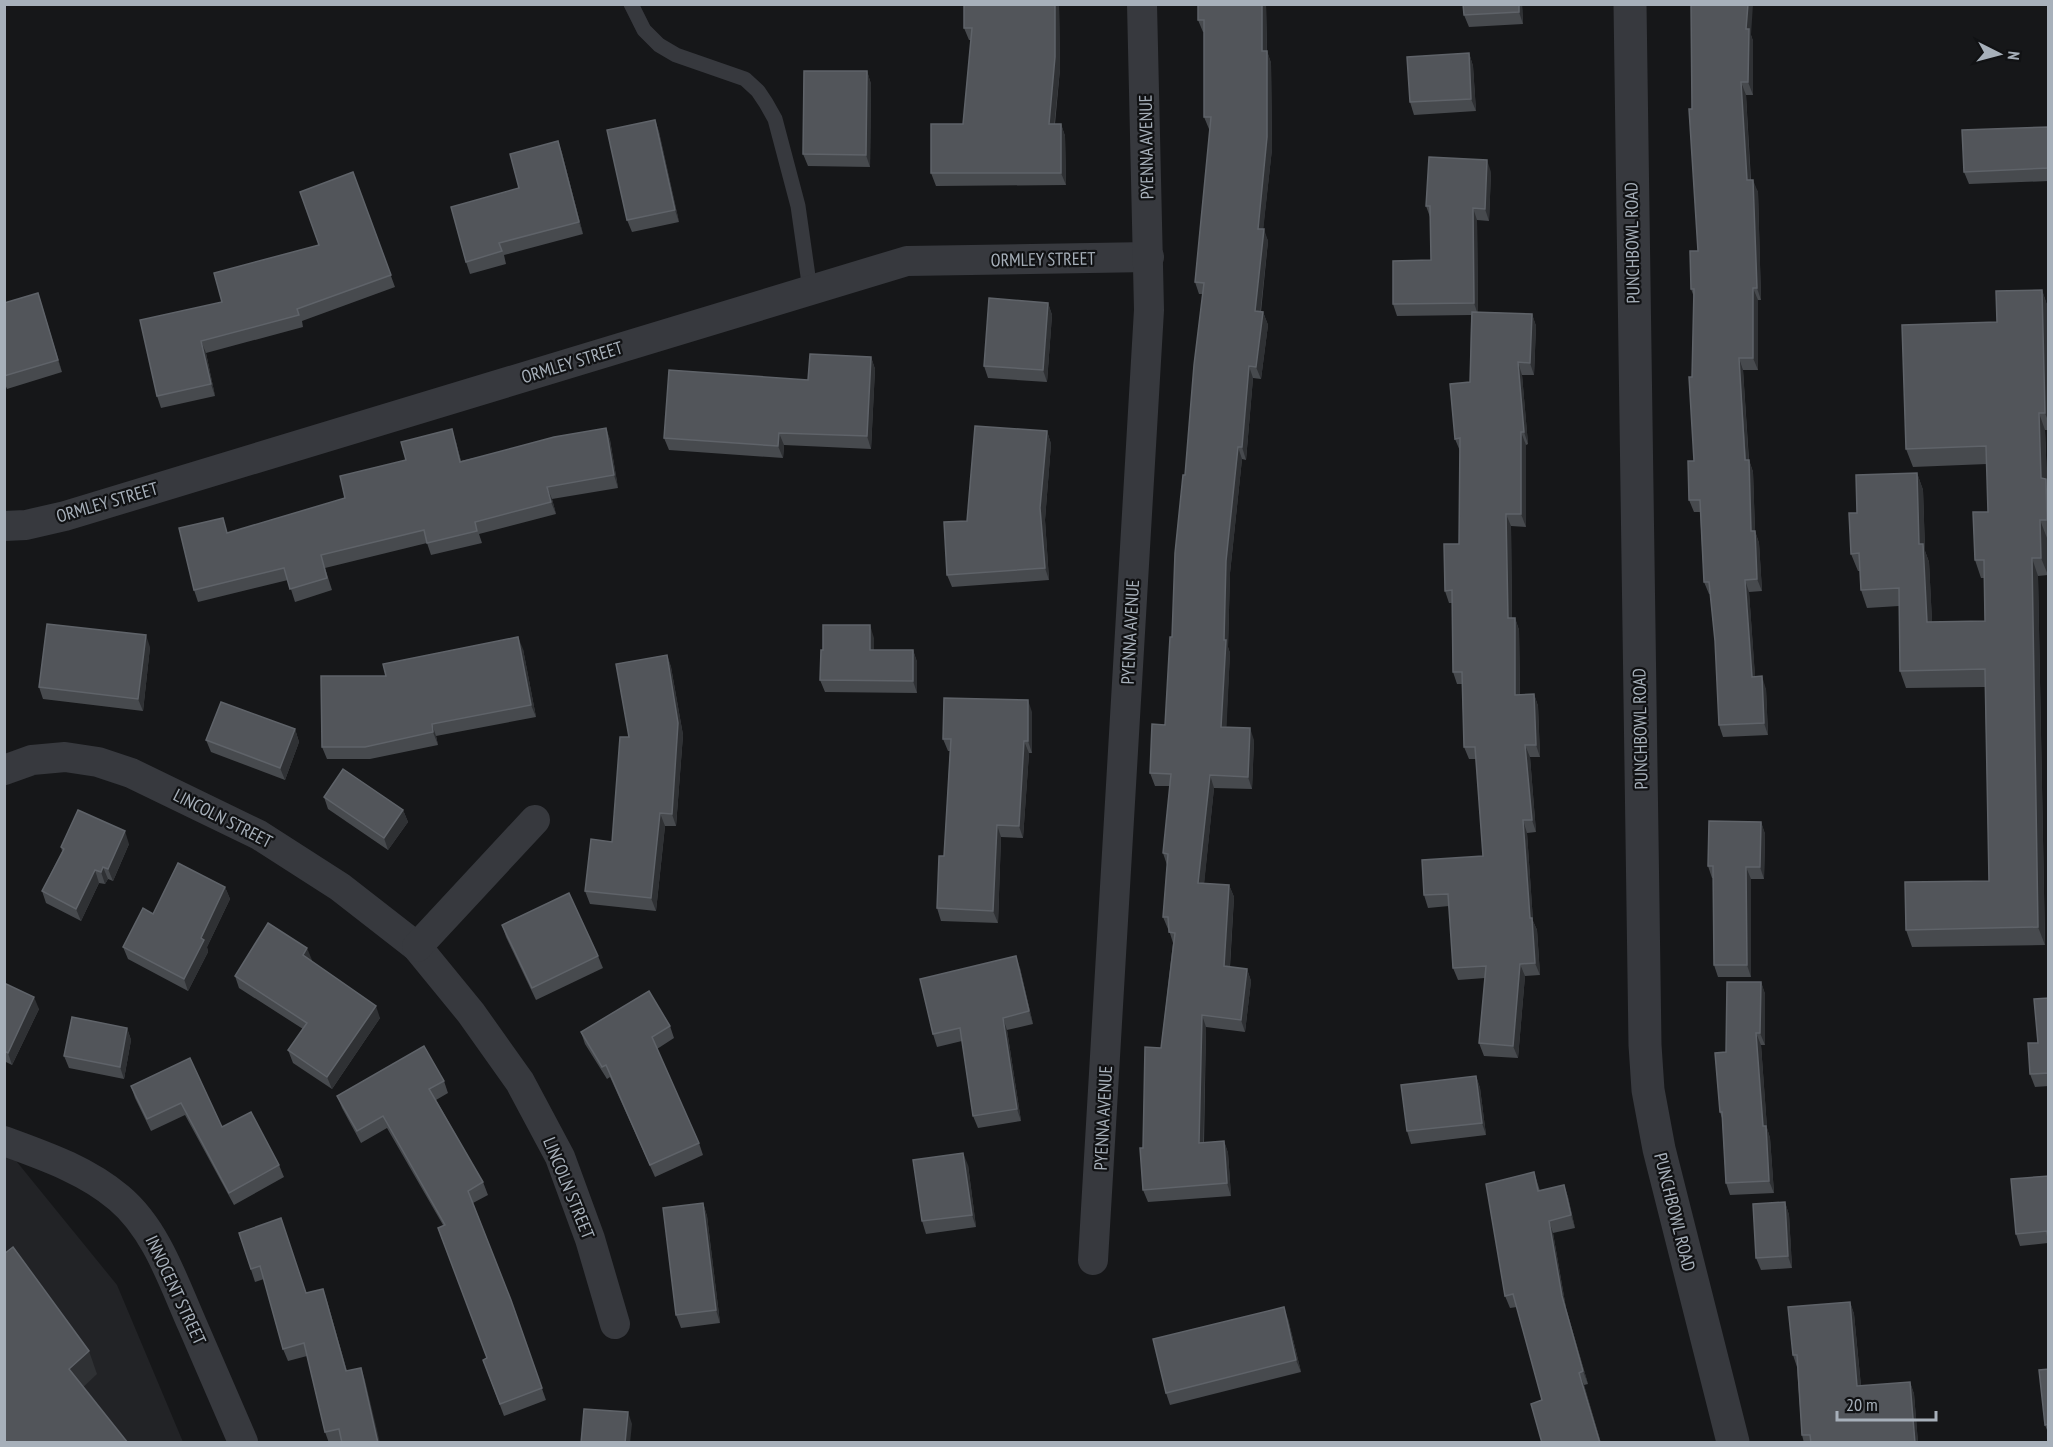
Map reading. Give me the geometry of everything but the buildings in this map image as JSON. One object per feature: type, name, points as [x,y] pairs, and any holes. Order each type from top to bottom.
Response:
[{"type":"street","name":"PYENNA AVENUE","points":[[1093,1260],[1148,322],[1149,257],[1142,4]]},
{"type":"street","name":"PUNCHBOWL ROAD","points":[[1630,4],[1645,1045],[1648,1090],[1659,1149],[1733,1443]]},
{"type":"street","name":"ORMLEY STREET","points":[[4,526],[26,525],[65,516],[908,261],[1149,257]]},
{"type":"street","name":"LINCOLN STREET","points":[[4,770],[32,760],[65,757],[98,762],[131,773],[259,835],[340,887],[417,947],[471,1013],[520,1082],[560,1157],[590,1239],[615,1324]]},
{"type":"street","points":[[417,947],[535,820]]},
{"type":"street","name":"INNOCENT STREET","points":[[4,1141],[52,1158],[90,1177],[120,1199],[146,1227],[172,1279],[243,1443]]},
{"type":"lane","points":[[631,4],[644,30],[659,45],[676,55],[745,80],[758,91],[766,103],[775,119],[798,206],[810,290]]},
{"type":"shaded area","points":[[4,1146],[117,1285],[183,1442],[5,1442]]}]
